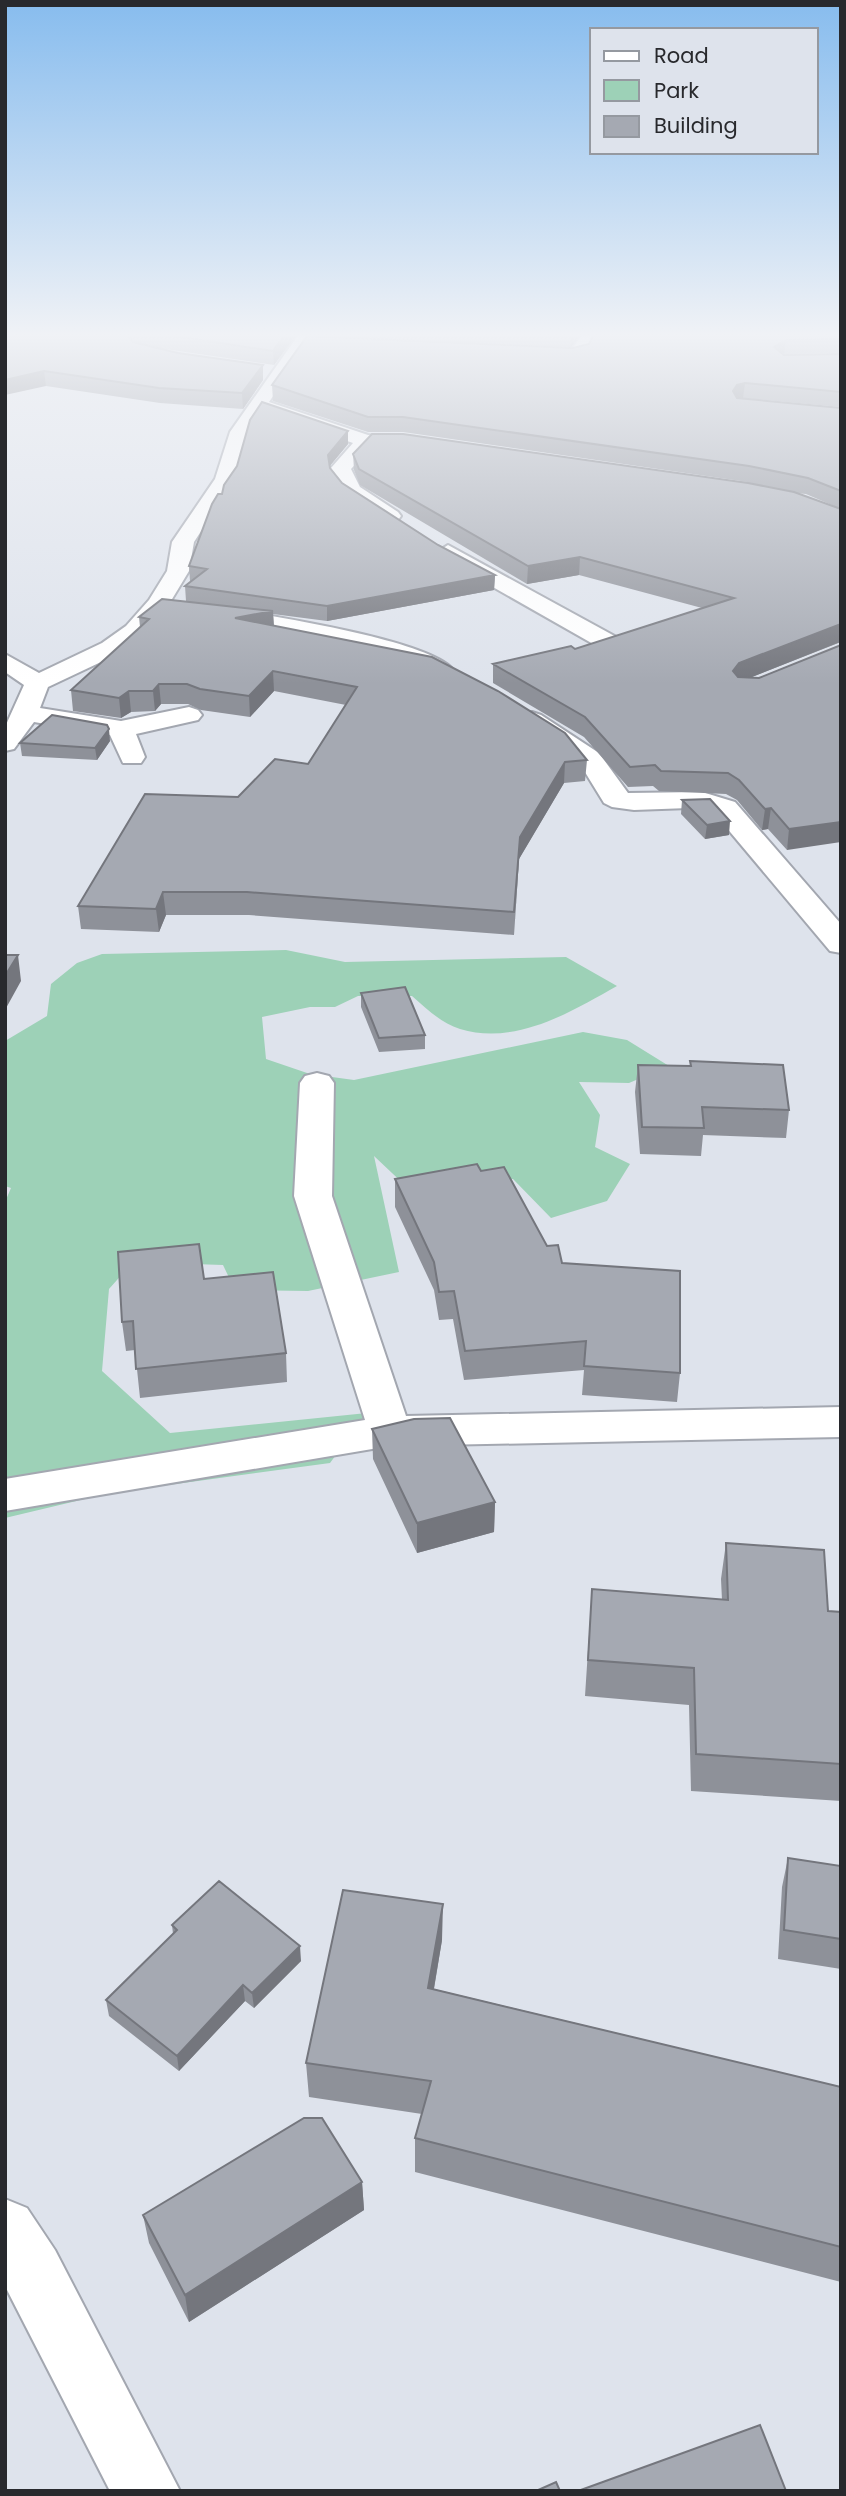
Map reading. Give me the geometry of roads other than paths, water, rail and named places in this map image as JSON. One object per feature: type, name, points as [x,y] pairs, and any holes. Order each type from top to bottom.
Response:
[{"type":"street","points":[[177,610],[178,570],[183,542],[225,479],[233,450]]},
{"type":"street","points":[[357,450],[341,468],[342,481],[351,491],[404,525]]},
{"type":"street","points":[[426,538],[611,643]]},
{"type":"street","points":[[5,743],[20,726],[37,683],[110,648],[134,631],[177,610],[352,636],[390,648],[461,681]]},
{"type":"street","points":[[5,661],[37,683]]},
{"type":"street","points":[[507,705],[577,747],[590,759],[614,796],[622,801],[701,801],[715,802],[724,808],[841,944]]},
{"type":"street","points":[[26,713],[121,729],[189,715]]},
{"type":"street","points":[[121,729],[131,757]]},
{"type":"street","points":[[317,1083],[313,1196],[390,1431]]},
{"type":"street","points":[[5,1495],[390,1431],[841,1422]]},
{"type":"street","points":[[5,2230],[33,2272],[146,2491]]}]
